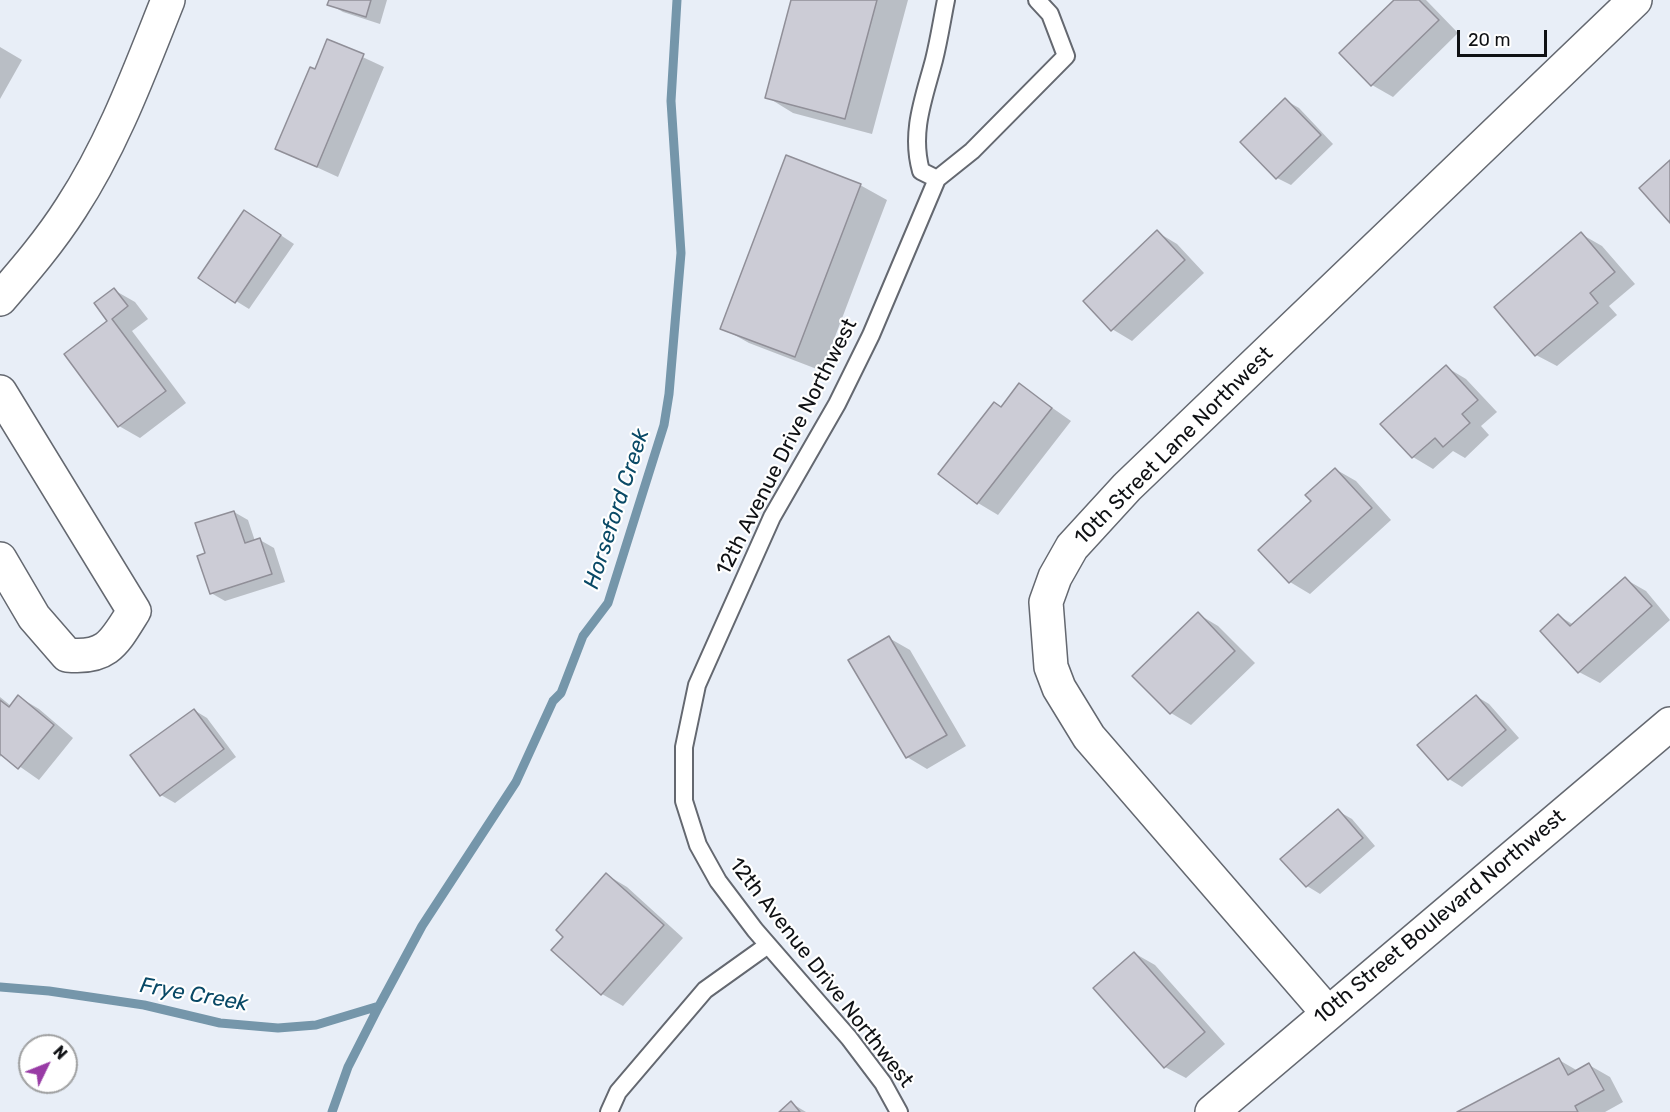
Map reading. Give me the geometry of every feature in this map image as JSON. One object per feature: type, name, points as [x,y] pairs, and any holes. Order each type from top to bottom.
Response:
[{"type":"street","points":[[0,299],[41,251],[72,207],[123,111],[168,0]]},
{"type":"street","name":"10th Street Lane Northwest","points":[[1327,1012],[1089,737],[1059,688],[1051,667],[1046,602],[1055,577],[1072,547],[1127,487],[1635,0]]},
{"type":"street","points":[[0,392],[134,611],[108,649],[88,657],[67,654],[34,617],[0,559]]},
{"type":"street","name":"10th Street Boulevard Northwest","points":[[1212,1112],[1327,1012],[1670,724]]},
{"type":"lane","points":[[946,0],[934,58],[917,119],[915,150],[921,171],[937,179],[972,151],[1066,56],[1050,14],[1037,0]]},
{"type":"lane","name":"12th Avenue Drive Northwest","points":[[899,1112],[883,1083],[849,1038],[768,945],[718,881],[698,844],[684,801],[684,747],[697,686],[772,517],[837,404],[862,354],[937,179]]},
{"type":"lane","points":[[609,1112],[618,1092],[705,990],[768,945]]},
{"type":"building","points":[[329,0],[371,0],[366,17],[327,5]]},
{"type":"building","points":[[791,0],[877,0],[845,119],[765,98]]},
{"type":"building","points":[[1394,0],[1419,0],[1439,20],[1371,86],[1339,53]]},
{"type":"building","points":[[327,39],[364,54],[317,167],[275,149],[310,67],[315,69]]},
{"type":"building","points":[[1285,98],[1321,135],[1276,179],[1240,142]]},
{"type":"building","points":[[786,155],[861,184],[795,357],[720,329]]},
{"type":"building","points":[[1670,160],[1670,223],[1639,188]]},
{"type":"building","points":[[244,210],[281,235],[235,303],[198,278]]},
{"type":"building","points":[[1157,230],[1185,260],[1111,331],[1083,301]]},
{"type":"building","points":[[1581,232],[1615,272],[1590,293],[1598,303],[1535,356],[1494,307]]},
{"type":"building","points":[[114,288],[128,306],[112,319],[166,391],[118,427],[64,354],[107,321],[94,303]]},
{"type":"building","points":[[1446,365],[1478,400],[1462,414],[1470,423],[1443,447],[1435,438],[1412,458],[1380,424]]},
{"type":"building","points":[[1019,383],[1052,408],[977,504],[938,474],[994,402],[1001,407]]},
{"type":"building","points":[[1335,468],[1372,508],[1289,583],[1258,550],[1311,501],[1305,495]]},
{"type":"building","points":[[234,511],[245,543],[260,538],[272,574],[210,594],[197,556],[205,553],[195,523]]},
{"type":"building","points":[[1625,577],[1652,606],[1578,673],[1540,631],[1558,614],[1570,626]]},
{"type":"building","points":[[1198,612],[1235,651],[1170,714],[1132,676]]},
{"type":"building","points":[[889,636],[947,735],[906,758],[848,660]]},
{"type":"building","points":[[18,695],[54,725],[18,769],[0,754],[0,700],[9,707]]},
{"type":"building","points":[[1476,695],[1506,730],[1448,780],[1417,745]]},
{"type":"building","points":[[194,709],[224,749],[160,796],[130,755]]},
{"type":"building","points":[[1338,809],[1363,838],[1306,887],[1280,859]]},
{"type":"building","points":[[606,873],[664,925],[601,995],[551,950],[563,937],[556,930]]},
{"type":"building","points":[[1134,952],[1205,1032],[1164,1068],[1093,988]]},
{"type":"building","points":[[1559,1058],[1568,1075],[1589,1063],[1604,1090],[1575,1106],[1578,1112],[1457,1112]]},
{"type":"building","points":[[791,1101],[800,1112],[779,1112]]},
{"type":"waterway","name":"Horseford Creek","points":[[332,1112],[348,1067],[422,926],[516,782],[553,701],[561,693],[583,636],[608,603],[664,425],[669,394],[681,253],[671,101],[677,0]]},
{"type":"waterway","name":"Frye Creek","points":[[0,987],[49,991],[144,1005],[220,1023],[278,1028],[316,1025],[379,1006]]}]
